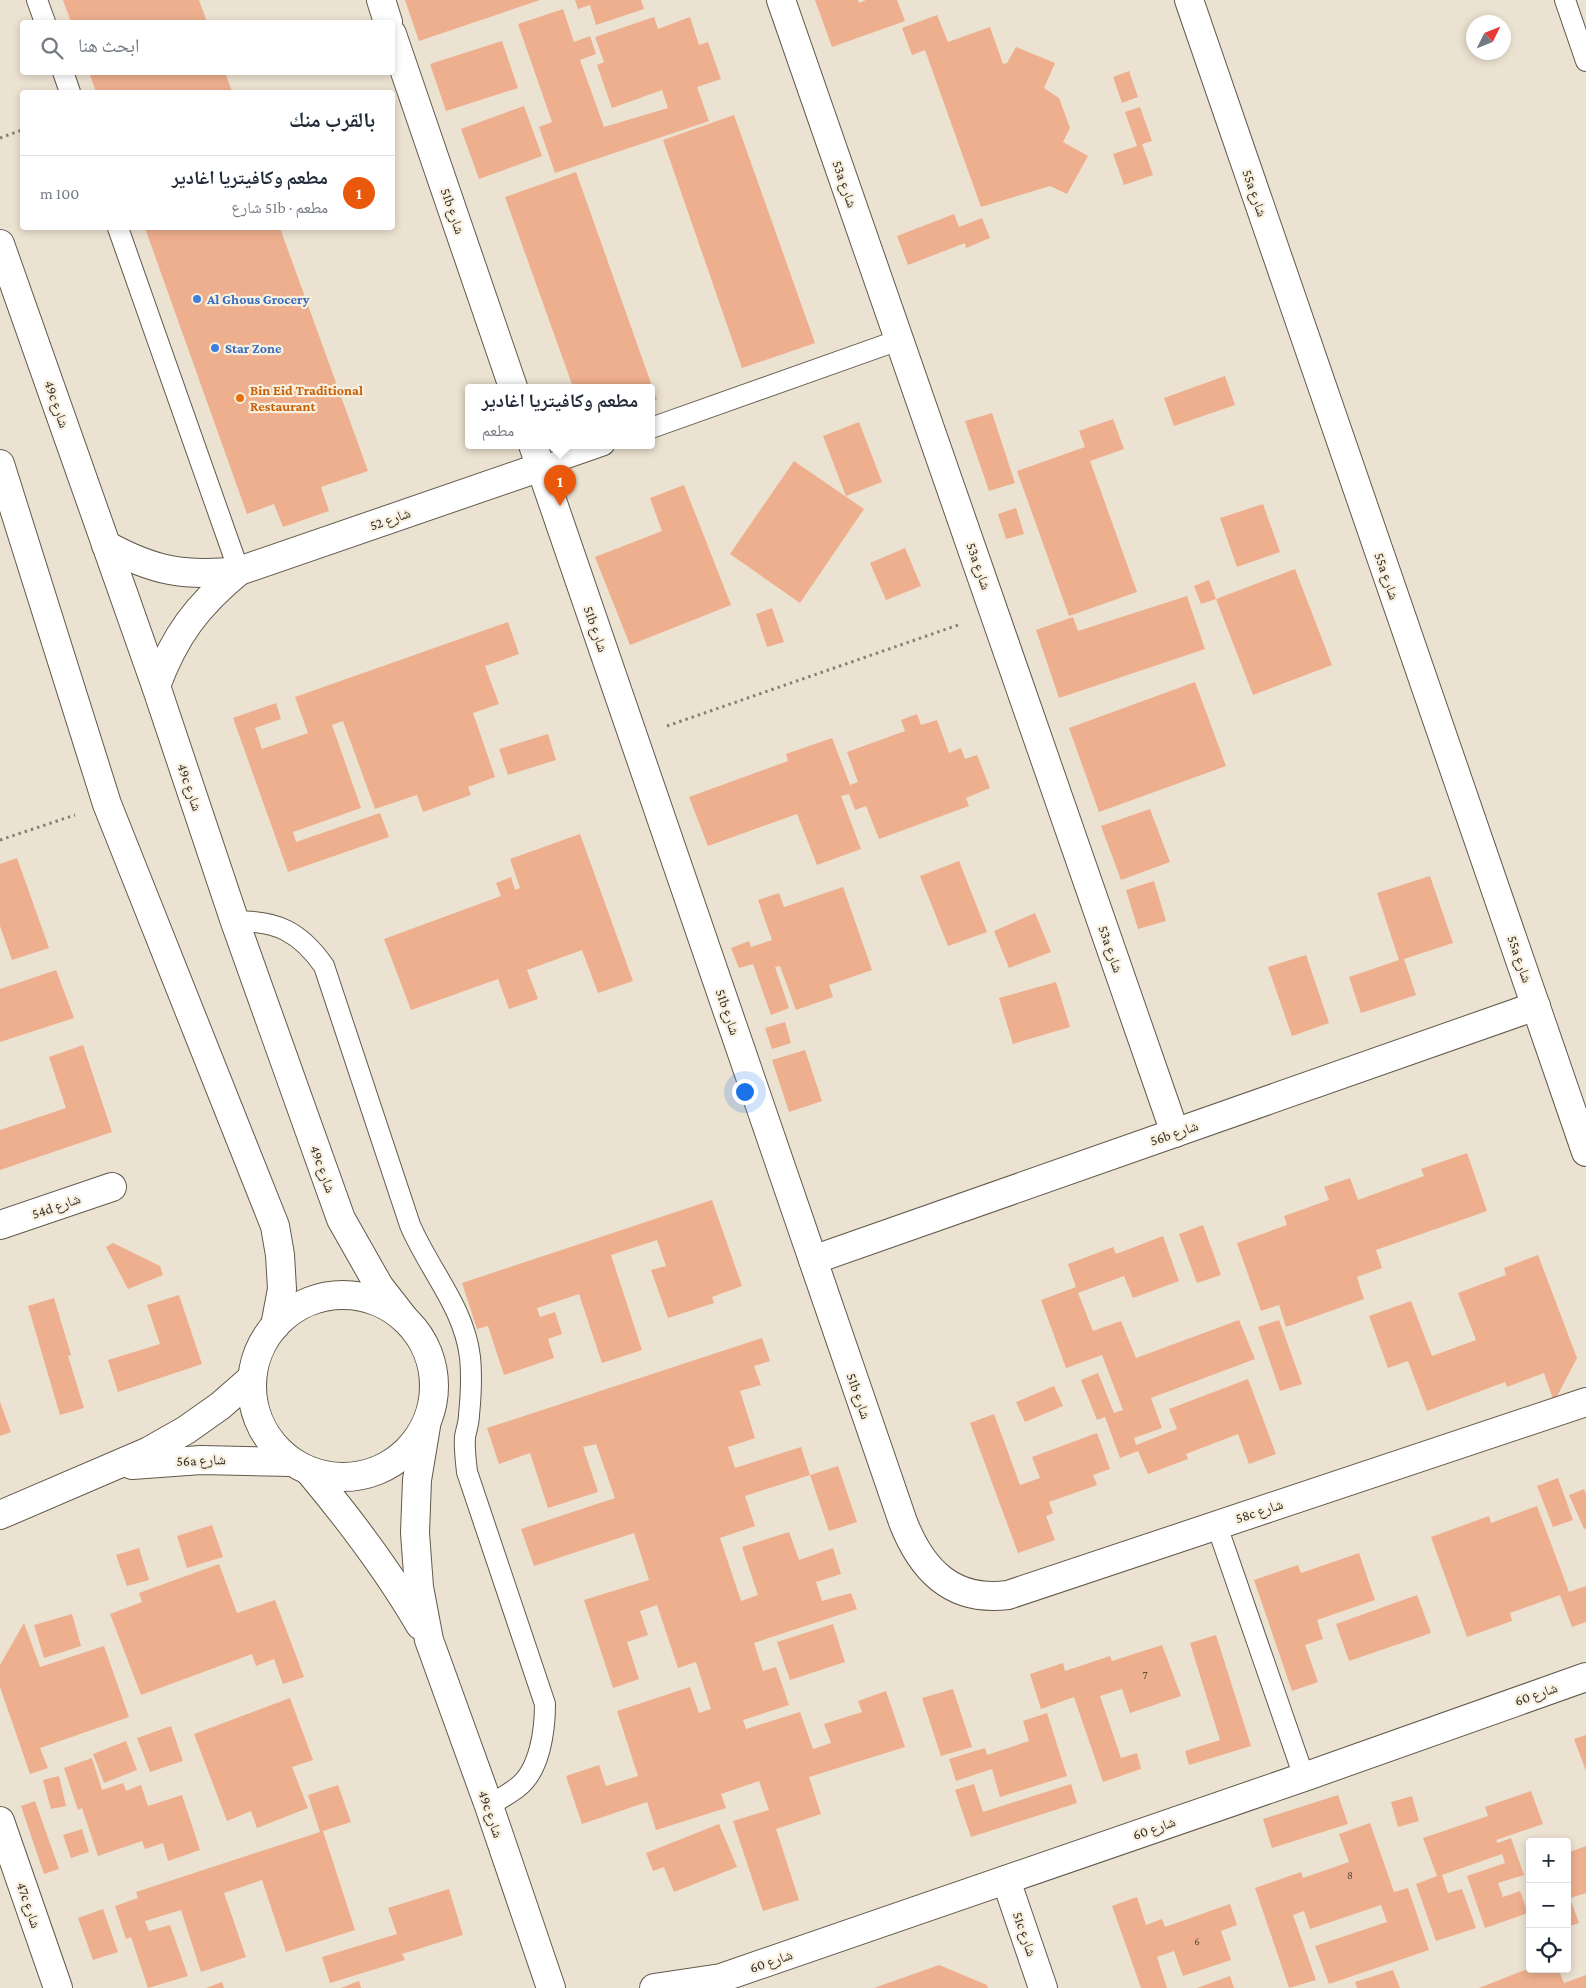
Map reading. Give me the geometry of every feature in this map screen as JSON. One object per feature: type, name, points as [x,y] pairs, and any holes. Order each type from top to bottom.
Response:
[{"type":"street","points":[[381,0],[387,20]]},
{"type":"street","name":"53a شارع","points":[[781,0],[1175,1133]]},
{"type":"street","name":"55a شارع","points":[[1189,0],[1586,1152]]},
{"type":"street","name":"51b شارع","points":[[395,43],[512,384]]},
{"type":"street","name":"49c شارع","points":[[0,244],[156,686],[235,922],[341,1219],[379,1286],[404,1318]]},
{"type":"street","name":"51b شارع","points":[[537,456],[902,1522],[910,1541],[934,1574]]},
{"type":"street","name":"شارع 52","points":[[106,544],[147,565],[170,571],[193,574],[239,571],[537,456]]},
{"type":"street","points":[[0,464],[107,804],[275,1226],[280,1255],[282,1289],[274,1326]]},
{"type":"street","name":"شارع 52","points":[[156,686],[166,659],[180,634],[197,610],[216,590],[239,571]]},
{"type":"street","name":"56b شارع","points":[[813,1260],[1536,1006]]},
{"type":"street","name":"54d شارع","points":[[0,1225],[112,1186]]},
{"type":"street","points":[[252,1378],[263,1342],[274,1326],[292,1310],[314,1299],[337,1294],[361,1296],[384,1304],[404,1318],[420,1336],[430,1357],[435,1380],[434,1404],[426,1426]]},
{"type":"street","name":"49c شارع","points":[[252,1378],[253,1402],[261,1425],[274,1446],[301,1466],[342,1511],[403,1596],[429,1640]]},
{"type":"street","name":"56a شارع","points":[[0,1515],[149,1451],[186,1430],[220,1406],[252,1378]]},
{"type":"street","name":"58c شارع","points":[[934,1574],[947,1584],[976,1596],[1008,1595],[1586,1402]]},
{"type":"street","name":"49c شارع","points":[[426,1426],[417,1480],[415,1533],[419,1587],[429,1640],[489,1806],[551,1988]]},
{"type":"street","name":"56a شارع","points":[[110,1468],[156,1462],[201,1460],[301,1466],[331,1477],[354,1477],[376,1472],[397,1461],[413,1446],[426,1426]]},
{"type":"street","name":"شارع 60","points":[[654,1988],[712,1983],[1586,1677]]},
{"type":"street","name":"47c شارع","points":[[0,1821],[58,1988]]},
{"type":"street","name":"51c شارع","points":[[1006,1880],[1044,1988]]},
{"type":"lane","points":[[37,0],[44,20]]},
{"type":"lane","points":[[1565,0],[1586,60]]},
{"type":"lane","points":[[64,75],[69,90]]},
{"type":"lane","points":[[119,230],[239,571]]},
{"type":"lane","points":[[655,427],[899,340]]},
{"type":"lane","points":[[537,456],[580,449]]},
{"type":"lane","points":[[235,922],[253,921],[287,930],[302,940],[324,966],[410,1225],[427,1262],[455,1306],[464,1330],[470,1355],[472,1387],[465,1437],[465,1458],[468,1472],[545,1704],[543,1739],[530,1770],[520,1786],[489,1806]]},
{"type":"lane","points":[[1217,1526],[1304,1777]]},
{"type":"path","points":[[0,138],[20,131]]},
{"type":"path","points":[[633,737],[994,612]]},
{"type":"path","points":[[0,840],[107,804]]},
{"type":"building","points":[[63,0],[199,0],[206,20],[70,20]]},
{"type":"building","points":[[405,0],[540,0],[419,41]]},
{"type":"building","points":[[575,0],[641,0],[644,9],[596,25],[590,5],[578,9]]},
{"type":"building","points":[[815,0],[858,0],[859,3],[866,0],[897,0],[905,21],[832,47]]},
{"type":"building","points":[[563,9],[574,42],[590,36],[596,54],[580,60],[604,127],[668,108],[662,90],[612,108],[597,65],[604,62],[595,37],[654,17],[658,29],[690,17],[699,45],[708,42],[721,79],[697,87],[709,121],[555,173],[539,127],[552,122],[518,24]]},
{"type":"building","points":[[937,15],[948,42],[990,27],[1003,64],[1007,63],[1016,47],[1055,63],[1044,88],[1059,98],[1070,128],[1063,142],[1088,156],[1067,194],[1050,186],[981,207],[925,50],[912,55],[902,28]]},
{"type":"building","points":[[502,41],[518,88],[446,111],[430,64]]},
{"type":"building","points":[[1129,71],[1138,97],[1122,103],[1113,77]]},
{"type":"building","points":[[90,75],[226,75],[231,90],[95,90]]},
{"type":"building","points":[[524,106],[542,156],[479,179],[461,129]]},
{"type":"building","points":[[1140,107],[1152,141],[1142,144],[1153,175],[1124,185],[1113,154],[1137,146],[1125,112]]},
{"type":"building","points":[[734,115],[815,343],[742,368],[663,140]]},
{"type":"building","points":[[576,172],[651,384],[572,384],[505,197]]},
{"type":"building","points":[[954,214],[959,227],[982,218],[990,238],[966,248],[965,243],[908,265],[897,236]]},
{"type":"building","points":[[146,230],[281,230],[368,471],[321,487],[329,511],[283,527],[274,504],[247,514]]},
{"type":"building","points":[[1225,376],[1235,405],[1174,426],[1164,398]]},
{"type":"building","points":[[992,413],[1015,483],[989,491],[965,421]]},
{"type":"building","points":[[1113,419],[1124,449],[1090,461],[1137,592],[1069,616],[1017,471],[1085,447],[1079,431]]},
{"type":"building","points":[[859,422],[882,482],[846,496],[823,436]]},
{"type":"building","points":[[794,461],[864,509],[800,603],[730,554]]},
{"type":"building","points":[[684,485],[731,605],[630,645],[595,557],[662,531],[650,498]]},
{"type":"building","points":[[1263,504],[1280,552],[1237,567],[1220,518]]},
{"type":"building","points":[[1016,508],[1024,534],[1006,539],[998,514]]},
{"type":"building","points":[[905,548],[921,586],[886,600],[870,563]]},
{"type":"building","points":[[1295,569],[1332,665],[1253,695],[1216,599]]},
{"type":"building","points":[[1209,580],[1216,599],[1201,604],[1194,586]]},
{"type":"building","points":[[1187,596],[1205,649],[1059,698],[1036,630],[1073,617],[1078,631]]},
{"type":"building","points":[[772,608],[784,642],[767,647],[756,614]]},
{"type":"building","points":[[508,622],[519,654],[485,666],[499,704],[473,713],[495,777],[468,787],[471,795],[423,812],[417,795],[375,809],[343,721],[332,725],[361,808],[293,832],[296,842],[380,813],[389,837],[288,872],[233,718],[276,703],[281,719],[255,728],[262,749],[308,733],[295,697]]},
{"type":"building","points":[[1195,682],[1226,766],[1099,812],[1069,728]]},
{"type":"building","points":[[917,714],[921,725],[937,720],[949,753],[961,748],[965,759],[977,755],[990,788],[966,798],[969,806],[879,839],[866,806],[855,810],[849,794],[841,796],[861,849],[817,865],[797,814],[708,846],[689,797],[788,761],[786,754],[832,738],[850,785],[858,782],[847,752],[905,731],[901,720]]},
{"type":"building","points":[[548,734],[556,760],[508,775],[499,749]]},
{"type":"building","points":[[1150,809],[1170,862],[1121,880],[1101,826]]},
{"type":"building","points":[[580,834],[633,981],[598,993],[582,950],[527,970],[538,999],[509,1009],[498,979],[411,1010],[384,939],[501,896],[496,883],[511,877],[515,890],[520,888],[510,859]]},
{"type":"building","points":[[17,858],[49,948],[12,960],[0,926],[0,864]]},
{"type":"building","points":[[959,861],[987,932],[948,946],[920,876]]},
{"type":"building","points":[[1430,876],[1453,943],[1404,959],[1416,995],[1361,1013],[1349,977],[1399,960],[1377,893]]},
{"type":"building","points":[[1154,881],[1166,921],[1138,929],[1126,890]]},
{"type":"building","points":[[843,887],[872,970],[829,985],[833,997],[796,1010],[780,966],[775,967],[789,1008],[771,1015],[753,964],[739,968],[731,948],[749,941],[751,947],[772,940],[758,900],[779,893],[784,907]]},
{"type":"building","points":[[1035,913],[1051,952],[1009,968],[994,931]]},
{"type":"building","points":[[1306,955],[1329,1023],[1292,1036],[1268,967]]},
{"type":"building","points":[[56,970],[74,1018],[0,1042],[0,989]]},
{"type":"building","points":[[1056,982],[1070,1027],[1013,1044],[999,998]]},
{"type":"building","points":[[785,1022],[791,1043],[772,1049],[765,1028]]},
{"type":"building","points":[[83,1045],[112,1132],[0,1170],[0,1130],[66,1108],[49,1057]]},
{"type":"building","points":[[805,1050],[822,1101],[789,1112],[772,1060]]},
{"type":"building","points":[[1467,1153],[1487,1211],[1376,1250],[1382,1268],[1357,1277],[1364,1299],[1286,1327],[1279,1305],[1261,1311],[1237,1243],[1287,1225],[1284,1216],[1329,1200],[1324,1187],[1350,1178],[1358,1200],[1424,1176],[1421,1169]]},
{"type":"building","points":[[712,1200],[742,1286],[712,1297],[714,1303],[668,1318],[651,1270],[666,1266],[657,1240],[611,1255],[642,1350],[602,1363],[579,1294],[537,1308],[540,1317],[555,1312],[562,1334],[548,1339],[554,1358],[504,1375],[488,1326],[477,1329],[462,1283]]},
{"type":"building","points":[[1203,1225],[1221,1275],[1197,1283],[1179,1234]]},
{"type":"building","points":[[1163,1236],[1179,1281],[1133,1298],[1124,1276],[1078,1293],[1093,1331],[1121,1321],[1136,1358],[1239,1320],[1255,1359],[1151,1398],[1162,1428],[1134,1438],[1136,1445],[1177,1429],[1169,1409],[1248,1379],[1276,1454],[1249,1464],[1238,1434],[1186,1454],[1188,1459],[1148,1474],[1138,1451],[1120,1458],[1105,1417],[1097,1420],[1081,1380],[1098,1373],[1114,1413],[1123,1410],[1102,1355],[1066,1368],[1041,1300],[1076,1287],[1068,1264],[1113,1247],[1116,1254]]},
{"type":"building","points":[[113,1243],[160,1266],[163,1275],[128,1289],[106,1247]]},
{"type":"building","points":[[1538,1255],[1577,1358],[1554,1402],[1544,1373],[1507,1387],[1505,1382],[1427,1411],[1408,1361],[1388,1368],[1369,1316],[1411,1301],[1432,1356],[1476,1340],[1458,1293],[1506,1275],[1504,1268]]},
{"type":"building","points":[[179,1295],[202,1364],[118,1392],[108,1360],[160,1344],[147,1305]]},
{"type":"building","points":[[54,1298],[71,1355],[68,1356],[84,1408],[60,1415],[28,1306]]},
{"type":"building","points":[[1279,1320],[1302,1384],[1280,1391],[1258,1327]]},
{"type":"building","points":[[762,1338],[770,1361],[754,1366],[761,1385],[740,1391],[755,1438],[728,1447],[735,1468],[801,1447],[810,1475],[745,1496],[755,1526],[720,1538],[741,1601],[758,1595],[742,1547],[789,1532],[799,1560],[833,1548],[841,1574],[816,1582],[822,1601],[851,1593],[857,1609],[754,1643],[763,1671],[776,1667],[789,1705],[743,1720],[746,1729],[800,1712],[813,1749],[831,1743],[824,1724],[862,1712],[858,1701],[886,1691],[905,1747],[809,1777],[821,1814],[776,1829],[799,1900],[763,1911],[733,1821],[769,1810],[759,1781],[721,1794],[726,1808],[656,1830],[647,1802],[582,1824],[566,1776],[599,1765],[606,1786],[638,1776],[617,1711],[690,1687],[699,1713],[711,1709],[696,1662],[678,1668],[657,1605],[640,1611],[648,1635],[627,1642],[639,1679],[613,1688],[584,1600],[649,1580],[634,1533],[534,1566],[521,1529],[615,1498],[596,1444],[583,1447],[598,1492],[548,1508],[530,1453],[499,1464],[487,1428]]},
{"type":"building","points":[[1054,1386],[1063,1406],[1025,1422],[1016,1402]]},
{"type":"building","points":[[0,1402],[11,1432],[0,1436]]},
{"type":"building","points":[[994,1414],[1020,1485],[1040,1478],[1032,1457],[1097,1433],[1110,1469],[1093,1475],[1097,1485],[1049,1502],[1053,1513],[1046,1516],[1055,1540],[1018,1553],[970,1423]]},
{"type":"building","points":[[838,1466],[857,1522],[829,1531],[810,1475]]},
{"type":"building","points":[[1558,1478],[1573,1520],[1553,1527],[1537,1486]]},
{"type":"building","points":[[1584,1489],[1586,1494],[1586,1528],[1584,1529],[1569,1495]]},
{"type":"building","points":[[1537,1506],[1569,1592],[1586,1586],[1586,1622],[1572,1627],[1560,1595],[1510,1613],[1512,1621],[1467,1637],[1431,1537],[1489,1516],[1491,1523]]},
{"type":"building","points":[[212,1525],[223,1557],[187,1568],[177,1536]]},
{"type":"building","points":[[139,1548],[149,1580],[127,1586],[116,1555]]},
{"type":"building","points":[[1359,1553],[1375,1600],[1317,1620],[1323,1639],[1305,1645],[1318,1682],[1292,1691],[1254,1580],[1298,1565],[1301,1573]]},
{"type":"building","points":[[219,1564],[237,1613],[275,1600],[304,1677],[283,1684],[274,1659],[256,1666],[252,1654],[141,1695],[110,1614],[142,1602],[139,1593]]},
{"type":"building","points":[[1417,1595],[1431,1633],[1349,1661],[1336,1624]]},
{"type":"building","points":[[72,1614],[81,1646],[44,1658],[34,1625]]},
{"type":"building","points":[[24,1623],[40,1667],[104,1646],[129,1717],[40,1748],[48,1768],[30,1774],[0,1687],[0,1665]]},
{"type":"building","points":[[833,1624],[845,1662],[790,1680],[777,1642]]},
{"type":"building","points":[[1216,1635],[1251,1746],[1189,1765],[1185,1751],[1220,1740],[1190,1643]]},
{"type":"building","points":[[1162,1645],[1181,1696],[1130,1713],[1122,1689],[1100,1696],[1121,1758],[1137,1753],[1141,1769],[1103,1782],[1074,1697],[1041,1709],[1030,1674],[1063,1663],[1065,1671],[1110,1656],[1112,1661]]},
{"type":"building","points":[[953,1689],[972,1747],[941,1756],[922,1698]]},
{"type":"building","points":[[290,1698],[313,1760],[292,1767],[308,1808],[257,1828],[251,1811],[227,1821],[194,1734]]},
{"type":"building","points":[[1047,1713],[1067,1776],[1000,1797],[992,1769],[956,1781],[949,1759],[985,1748],[987,1755],[1029,1741],[1023,1721]]},
{"type":"building","points":[[171,1726],[183,1761],[150,1772],[137,1738]]},
{"type":"building","points":[[1586,1735],[1586,1771],[1574,1739]]},
{"type":"building","points":[[126,1741],[137,1770],[104,1783],[93,1754]]},
{"type":"building","points":[[92,1758],[102,1790],[123,1783],[126,1791],[141,1785],[148,1806],[182,1795],[200,1850],[168,1861],[163,1843],[145,1849],[142,1841],[98,1856],[82,1808],[78,1810],[64,1768]]},
{"type":"building","points":[[59,1776],[66,1806],[51,1809],[43,1780]]},
{"type":"building","points":[[974,1784],[983,1812],[1071,1784],[1077,1803],[971,1837],[955,1790]]},
{"type":"building","points":[[338,1785],[351,1822],[323,1831],[355,1930],[286,1952],[262,1880],[224,1893],[246,1957],[201,1972],[181,1910],[145,1921],[149,1931],[170,1925],[188,1976],[148,1988],[131,1937],[126,1939],[115,1906],[138,1898],[136,1892],[320,1832],[308,1795]]},
{"type":"building","points":[[1531,1791],[1543,1824],[1496,1840],[1498,1843],[1511,1838],[1524,1875],[1498,1883],[1503,1897],[1520,1891],[1526,1908],[1526,1914],[1485,1928],[1467,1876],[1505,1863],[1502,1854],[1442,1875],[1448,1893],[1462,1889],[1476,1928],[1436,1941],[1416,1884],[1437,1876],[1423,1838],[1488,1816],[1485,1807]]},
{"type":"building","points":[[1338,1795],[1348,1824],[1272,1848],[1263,1819]]},
{"type":"building","points":[[1412,1796],[1419,1821],[1398,1827],[1391,1802]]},
{"type":"building","points":[[35,1801],[59,1869],[44,1874],[21,1806]]},
{"type":"building","points":[[1370,1823],[1394,1892],[1408,1888],[1429,1950],[1329,1984],[1315,1946],[1387,1922],[1381,1905],[1310,1929],[1304,1911],[1293,1915],[1316,1980],[1289,1988],[1255,1888],[1301,1872],[1303,1878],[1349,1862],[1339,1834]]},
{"type":"building","points":[[719,1824],[737,1867],[674,1892],[664,1867],[653,1871],[646,1853]]},
{"type":"building","points":[[82,1829],[89,1852],[71,1858],[63,1835]]},
{"type":"building","points":[[1586,1846],[1586,1893],[1571,1898],[1571,1883],[1571,1852]]},
{"type":"building","points":[[449,1889],[463,1935],[402,1954],[405,1960],[330,1983],[322,1957],[397,1934],[388,1908]]},
{"type":"building","points":[[1137,1897],[1146,1925],[1162,1919],[1165,1927],[1230,1904],[1237,1925],[1221,1931],[1231,1960],[1183,1976],[1174,1951],[1157,1957],[1167,1988],[1141,1988],[1112,1906]]},
{"type":"building","points":[[1571,1901],[1579,1923],[1571,1926]]},
{"type":"building","points":[[103,1909],[118,1952],[93,1960],[78,1918]]},
{"type":"building","points":[[939,1965],[987,1985],[988,1988],[874,1988]]},
{"type":"building","points":[[1393,1970],[1400,1988],[1357,1988],[1355,1982]]},
{"type":"building","points":[[1526,1970],[1526,1973],[1560,1973],[1564,1983],[1586,1975],[1586,1988],[1479,1988]]},
{"type":"building","points":[[1230,1976],[1234,1988],[1197,1988]]},
{"type":"building","points":[[359,1981],[361,1988],[341,1988]]},
{"type":"building","points":[[222,1982],[224,1988],[206,1988]]},
{"type":"place","name":"Al Ghous Grocery","points":[[197,299]]},
{"type":"place","name":"Star Zone","points":[[215,348]]},
{"type":"place","name":"Bin Eid Traditional Restaurant","points":[[240,398]]},
{"type":"place","name":"مطعم وكافيتريا اغادير","points":[[560,506]]}]
